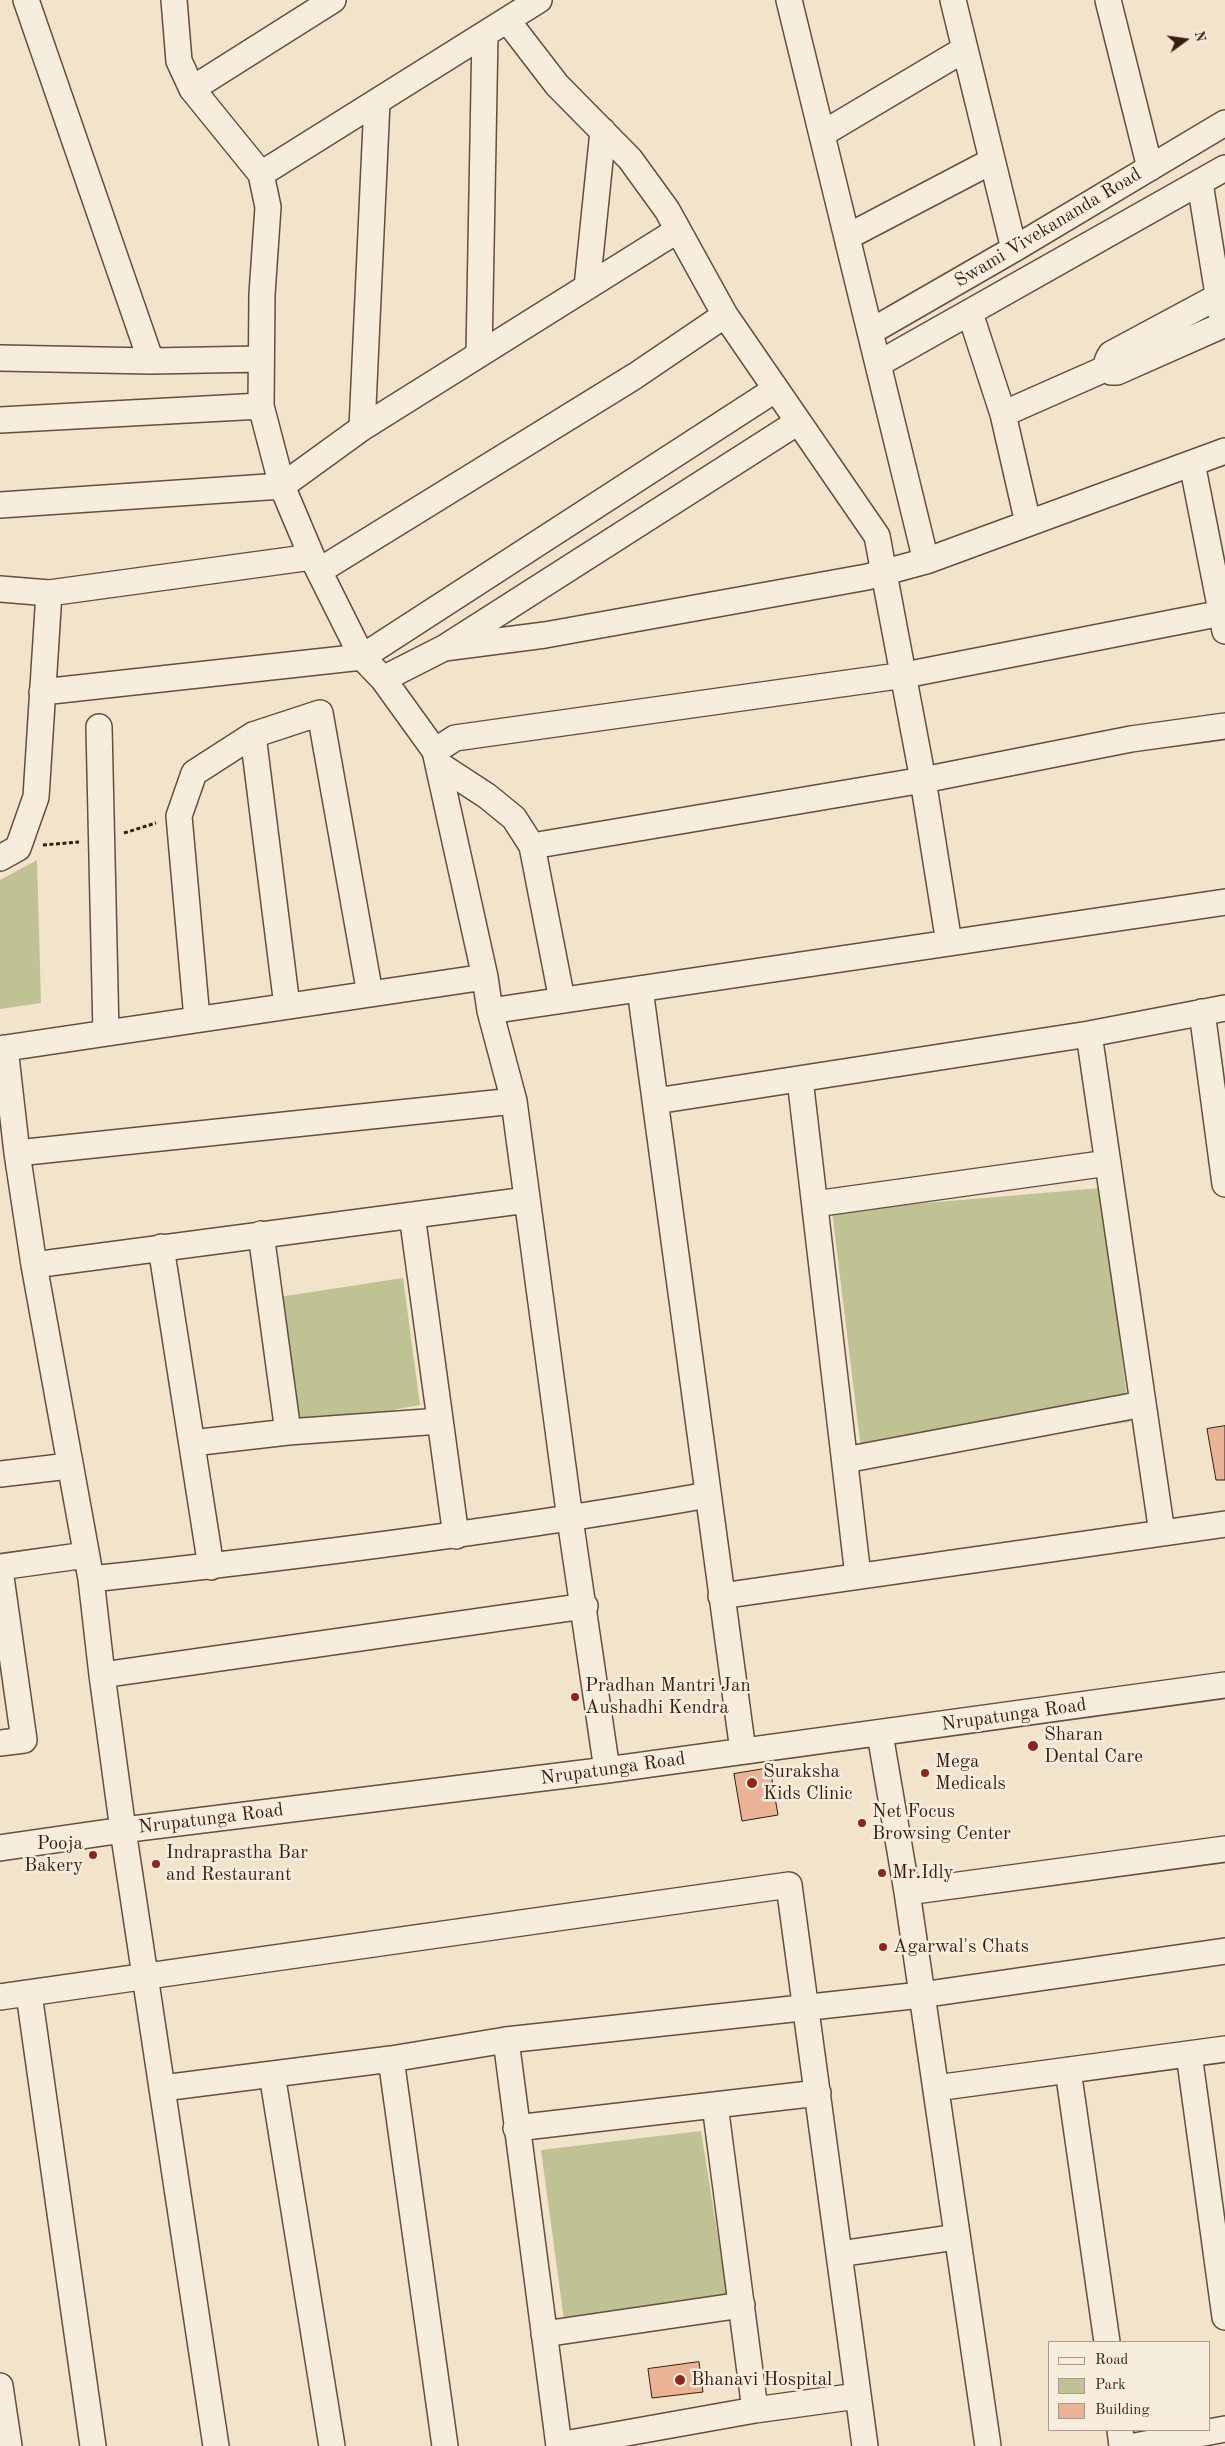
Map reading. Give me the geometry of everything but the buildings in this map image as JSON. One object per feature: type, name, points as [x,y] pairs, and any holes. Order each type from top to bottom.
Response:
[{"type":"street","points":[[26,0],[151,361]]},
{"type":"street","points":[[174,0],[179,61],[192,89],[261,174],[268,207],[261,359],[261,406],[282,486],[316,564],[362,657],[383,679],[436,758],[514,818],[532,846],[562,1000]]},
{"type":"street","points":[[192,89],[333,0]]},
{"type":"street","points":[[261,174],[539,0]]},
{"type":"street","points":[[789,0],[926,561]]},
{"type":"street","points":[[953,0],[1014,249]]},
{"type":"street","points":[[1108,0],[1150,168]]},
{"type":"street","points":[[507,20],[557,85],[630,159],[667,210],[725,315],[877,536],[905,675],[949,943]]},
{"type":"street","points":[[479,354],[485,34]]},
{"type":"street","points":[[822,134],[965,49]]},
{"type":"street","points":[[362,428],[377,102]]},
{"type":"street","name":"Swami Vivekananda Road","points":[[870,332],[1014,249],[1225,122]]},
{"type":"street","points":[[587,287],[603,131]]},
{"type":"street","points":[[847,237],[992,161]]},
{"type":"street","points":[[878,364],[1225,168]]},
{"type":"street","points":[[1200,183],[1219,296],[1224,330],[1117,372],[1111,372],[1107,368],[1106,361],[1110,354],[1219,296]]},
{"type":"street","points":[[0,505],[282,486],[362,428],[678,230]]},
{"type":"street","points":[[970,313],[1003,414],[1028,523]]},
{"type":"street","points":[[0,589],[48,593],[316,564],[634,376],[725,315]]},
{"type":"street","points":[[0,358],[151,361],[261,359]]},
{"type":"street","points":[[1003,414],[1107,368]]},
{"type":"street","points":[[42,692],[362,657],[776,390]]},
{"type":"street","points":[[0,420],[261,406]]},
{"type":"street","points":[[383,679],[444,648],[798,422]]},
{"type":"street","points":[[444,648],[545,635],[884,573],[926,561],[1225,451]]},
{"type":"street","points":[[436,758],[454,738],[905,675],[1224,622],[1192,462]]},
{"type":"street","points":[[9,853],[36,797],[48,593]]},
{"type":"street","points":[[197,1019],[178,816],[194,772],[253,735],[320,713],[370,994]]},
{"type":"street","points":[[99,726],[100,840],[106,1033]]},
{"type":"street","points":[[532,846],[923,780],[1131,739],[1225,726]]},
{"type":"street","points":[[253,735],[288,1006]]},
{"type":"street","points":[[436,758],[485,977],[490,1011],[514,1101],[570,1519],[607,1770]]},
{"type":"street","points":[[490,1011],[1225,902]]},
{"type":"street","points":[[216,2446],[123,1830],[91,1579],[34,1265],[2,1048],[485,977]]},
{"type":"street","points":[[640,989],[742,1751]]},
{"type":"street","points":[[656,1101],[1089,1034],[1214,1010],[1225,1184]]},
{"type":"street","points":[[1089,1034],[1162,1533]]},
{"type":"street","points":[[800,1079],[858,1576]]},
{"type":"street","points":[[17,1153],[514,1101]]},
{"type":"street","points":[[815,1204],[1108,1163]]},
{"type":"street","points":[[34,1265],[527,1200]]},
{"type":"street","points":[[412,1215],[456,1536]]},
{"type":"street","points":[[261,1234],[288,1432]]},
{"type":"street","points":[[161,1247],[211,1567]]},
{"type":"street","points":[[845,1460],[1143,1404]]},
{"type":"street","points":[[192,1443],[288,1432],[440,1420]]},
{"type":"street","points":[[0,1474],[69,1466]]},
{"type":"street","points":[[91,1579],[211,1567],[456,1536],[570,1519],[708,1494]]},
{"type":"street","points":[[721,1596],[1225,1524]]},
{"type":"street","points":[[0,1743],[24,1740],[6,1659],[0,1568],[86,1555]]},
{"type":"street","points":[[102,1675],[584,1606]]},
{"type":"street","name":"Nrupatunga Road","points":[[0,1848],[123,1830],[880,1734],[1225,1685]]},
{"type":"street","points":[[880,1734],[907,1892],[988,2446]]},
{"type":"street","points":[[907,1892],[1225,1849]]},
{"type":"street","points":[[0,1997],[146,1978],[788,1885],[818,2092],[865,2446]]},
{"type":"street","points":[[163,2088],[391,2059],[506,2040],[921,1995],[1225,1951]]},
{"type":"street","points":[[29,1994],[93,2446]]},
{"type":"street","points":[[506,2040],[559,2446],[755,2410],[857,2396]]},
{"type":"street","points":[[936,2088],[1225,2049]]},
{"type":"street","points":[[1189,2054],[1222,2266],[1225,2316]]},
{"type":"street","points":[[391,2059],[445,2446]]},
{"type":"street","points":[[1068,2070],[1107,2341]]},
{"type":"street","points":[[272,2074],[332,2446]]},
{"type":"street","points":[[516,2128],[818,2092]]},
{"type":"street","points":[[715,2105],[755,2410]]},
{"type":"street","points":[[839,2254],[957,2237]]},
{"type":"street","points":[[544,2334],[742,2305]]},
{"type":"street","points":[[0,2386],[9,2446]]},
{"type":"street","points":[[1120,2431],[1122,2446]]},
{"type":"street","points":[[1135,2446],[1214,2436]]},
{"type":"path","points":[[9,853],[100,840],[178,816]]},
{"type":"green space","points":[[37,860],[41,1003],[0,1009],[0,880]]},
{"type":"green space","points":[[1101,1188],[1130,1422],[862,1457],[832,1211]]},
{"type":"green space","points":[[403,1278],[420,1405],[299,1427],[279,1297]]},
{"type":"green space","points":[[701,2131],[727,2294],[564,2320],[541,2150]]},
{"type":"place","name":"Pradhan Mantri Jan Aushadhi Kendra","points":[[575,1697]]},
{"type":"place","name":"Sharan Dental Care","points":[[1033,1746]]},
{"type":"place","name":"Mega Medicals","points":[[925,1773]]},
{"type":"place","name":"Suraksha Kids Clinic","points":[[752,1783]]},
{"type":"place","name":"Net Focus Browsing Center","points":[[862,1823]]},
{"type":"place","name":"Pooja Bakery","points":[[93,1855]]},
{"type":"place","name":"Indraprastha Bar and Restaurant","points":[[156,1864]]},
{"type":"place","name":"Mr.Idly","points":[[882,1873]]},
{"type":"place","name":"Agarwal's Chats","points":[[883,1947]]},
{"type":"place","name":"Bhanavi Hospital","points":[[680,2380]]}]
